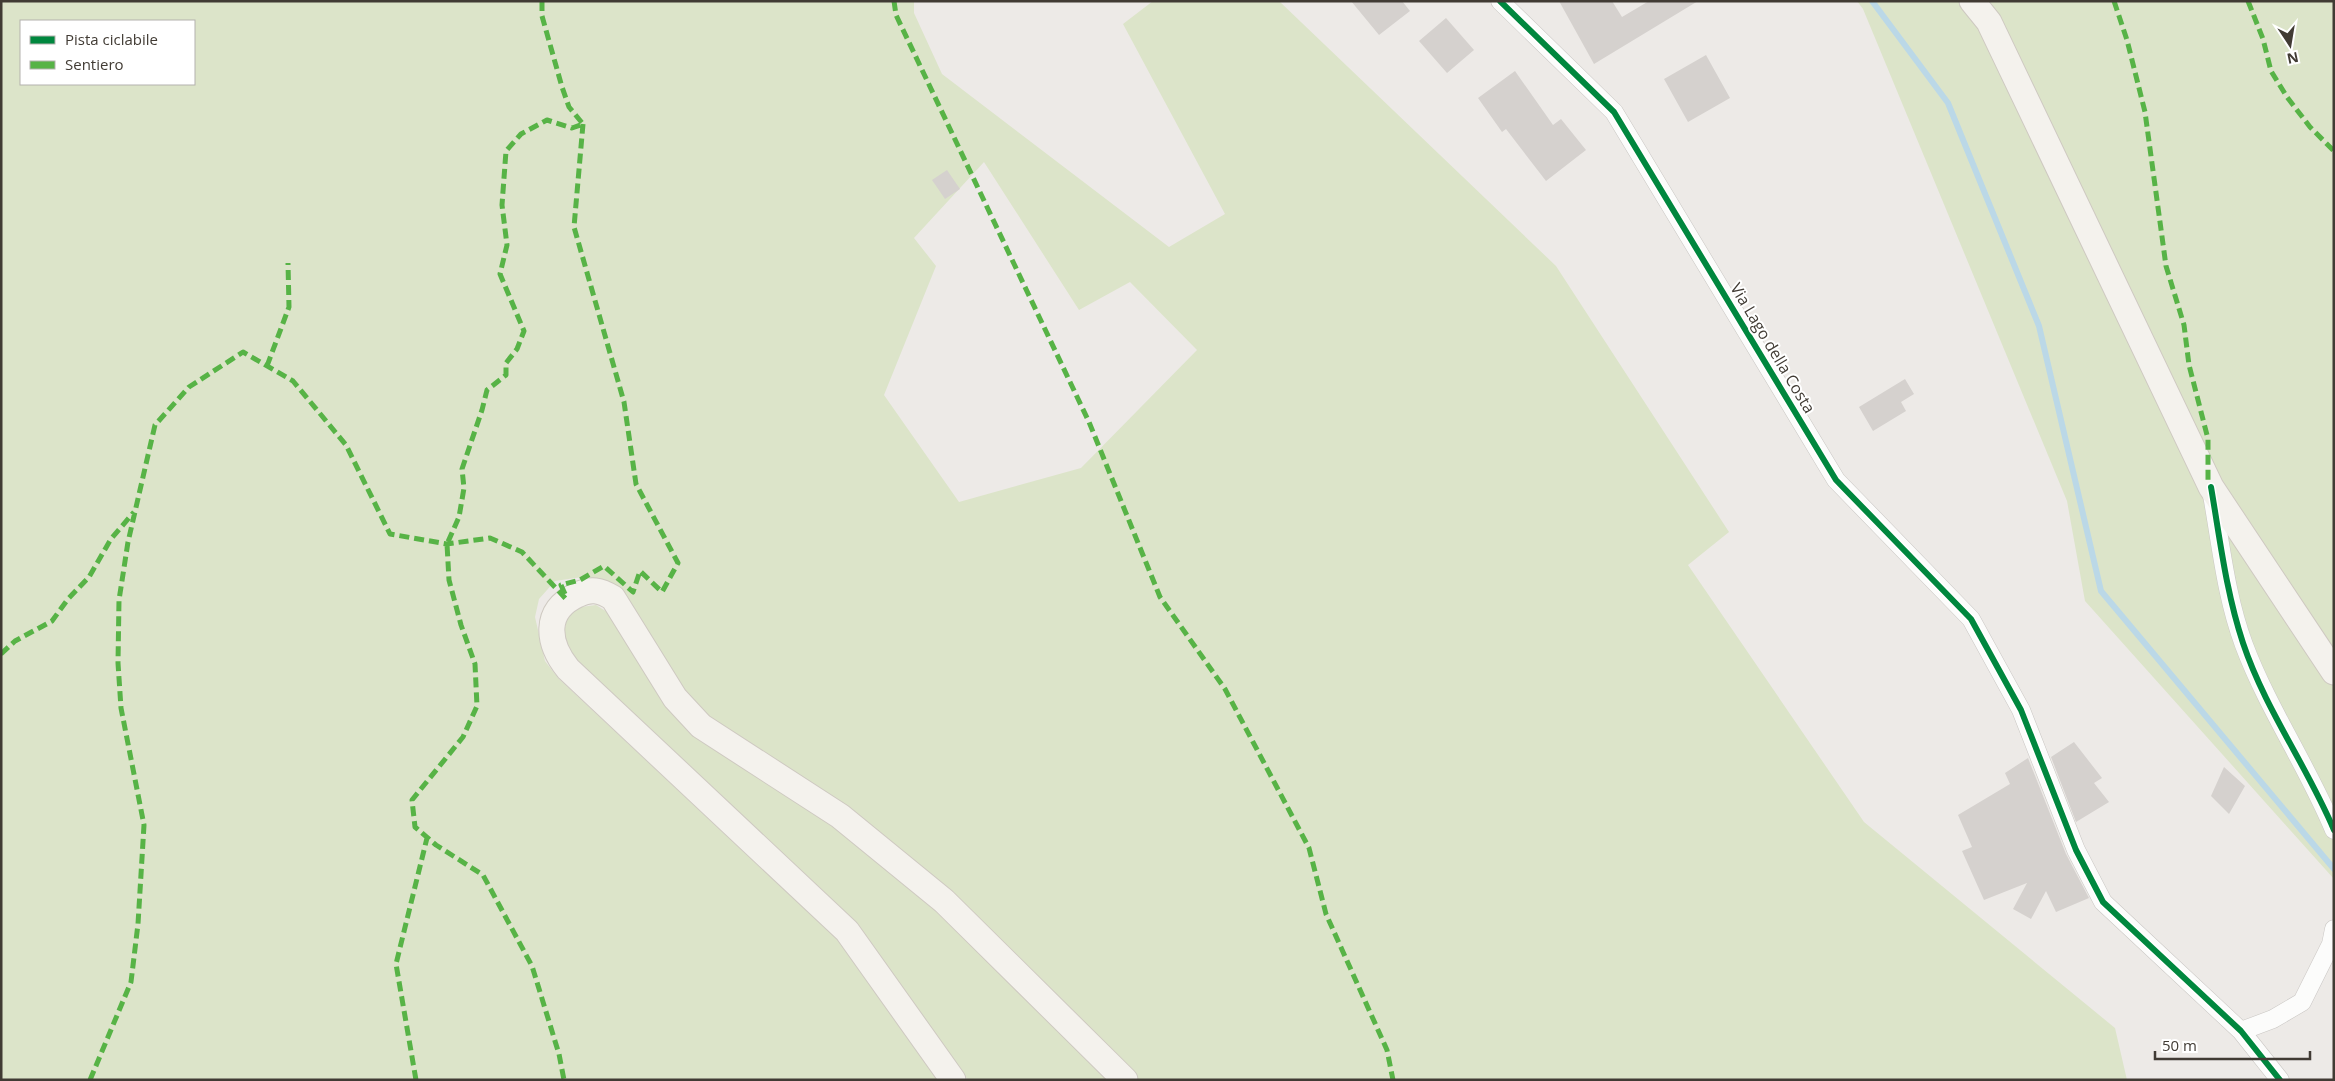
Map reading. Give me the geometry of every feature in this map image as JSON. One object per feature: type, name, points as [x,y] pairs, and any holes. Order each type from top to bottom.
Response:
[{"type":"main road","points":[[1972,1],[1989,22],[2211,487],[2334,672]]},
{"type":"main road","points":[[953,1080],[847,930],[568,669],[557,655],[551,633],[555,612],[567,600],[586,591],[601,590],[613,598],[674,698],[701,726],[840,816],[944,901],[1125,1080]]},
{"type":"street","name":"Via Lago della Costa","points":[[1500,1],[1614,112],[1836,480],[1971,619],[2022,710],[2076,850],[2102,902],[2241,1031],[2280,1080]]},
{"type":"street","points":[[2211,487],[2230,600],[2243,644],[2270,704],[2324,806],[2334,830]]},
{"type":"street","points":[[2241,1031],[2274,1018],[2302,1002],[2331,944],[2334,929]]},
{"type":"green space","points":[[1,1],[914,1],[914,13],[942,74],[1169,247],[1225,214],[1123,24],[1153,1],[1279,1],[1556,266],[1729,532],[1688,565],[1864,822],[2115,1028],[2127,1080],[1139,1080],[950,893],[707,719],[682,692],[603,581],[582,577],[555,581],[539,599],[535,617],[545,661],[558,678],[837,939],[937,1080],[1,1080]],"holes":[[[984,162],[1079,310],[1130,282],[1197,350],[1081,468],[959,502],[884,395],[936,266],[914,238]]]},
{"type":"green space","points":[[1857,1],[2334,1],[2334,879],[2085,601],[2067,501],[1863,9]]},
{"type":"green space","points":[[596,605],[615,617],[640,666],[666,705],[834,825],[936,909],[1109,1080],[968,1080],[857,923],[577,661],[565,639],[568,614],[581,607]]},
{"type":"building","points":[[1351,1],[1402,1],[1410,11],[1379,35]]},
{"type":"building","points":[[1559,1],[1612,1],[1622,17],[1649,1],[1698,1],[1594,64]]},
{"type":"building","points":[[1446,18],[1474,50],[1447,73],[1419,41]]},
{"type":"building","points":[[1706,55],[1730,98],[1688,122],[1664,79]]},
{"type":"building","points":[[1515,71],[1553,125],[1561,119],[1586,150],[1546,181],[1506,129],[1502,132],[1478,98]]},
{"type":"building","points":[[947,170],[960,189],[945,199],[932,180]]},
{"type":"building","points":[[1905,379],[1914,394],[1901,402],[1906,411],[1873,431],[1859,407]]},
{"type":"building","points":[[2074,742],[2102,778],[2094,783],[2109,802],[2076,822],[2051,757]]},
{"type":"building","points":[[2028,758],[2066,854],[2089,898],[2056,912],[2046,891],[2031,919],[2013,909],[2027,883],[1984,900],[1962,851],[1972,847],[1958,815],[2010,784],[2005,773]]},
{"type":"building","points":[[2224,767],[2245,786],[2229,814],[2211,796]]},
{"type":"waterway","points":[[1872,1],[1948,103],[2039,326],[2101,591],[2334,869]]},
{"type":"marked path","points":[[542,1],[542,16],[562,87],[569,107],[583,124],[572,128],[547,120],[521,134],[506,151],[502,205],[507,245],[500,274],[524,331],[517,349],[506,363],[506,375],[487,390],[462,469],[464,488],[459,517],[447,544],[449,580],[461,625],[475,664],[477,706],[463,737],[412,800],[415,827],[436,845],[483,875],[532,966],[559,1054],[564,1080]]},
{"type":"marked path","points":[[894,1],[896,15],[1089,422],[1160,597],[1225,689],[1309,848],[1326,914],[1387,1050],[1393,1080]]},
{"type":"marked path","points":[[2114,1],[2127,40],[2145,112],[2166,266],[2184,325],[2189,365],[2208,439],[2208,480]]},
{"type":"marked path","points":[[2248,1],[2263,39],[2271,71],[2287,97],[2310,127],[2334,151]]},
{"type":"marked path","points":[[565,594],[561,585],[580,580],[604,566],[633,592],[640,571],[662,592],[678,563],[636,484],[624,402],[574,227],[583,124]]},
{"type":"marked path","points":[[267,366],[289,307],[288,263]]},
{"type":"marked path","points":[[90,1080],[131,982],[138,924],[144,825],[121,708],[118,663],[119,600],[128,542],[155,425],[189,387],[243,352],[293,381],[346,445],[390,534],[447,544],[490,538],[522,552],[567,600]]},
{"type":"marked path","points":[[1,654],[15,641],[52,621],[68,599],[89,577],[111,539],[134,512]]},
{"type":"marked path","points":[[416,1080],[396,964],[427,838]]},
{"type":"cycle path","points":[[1500,1],[1614,112],[1836,480],[1971,619],[2021,710],[2076,850],[2103,902],[2241,1031],[2280,1080]]},
{"type":"cycle path","points":[[2211,487],[2228,585],[2243,643],[2274,714],[2334,830]]}]
